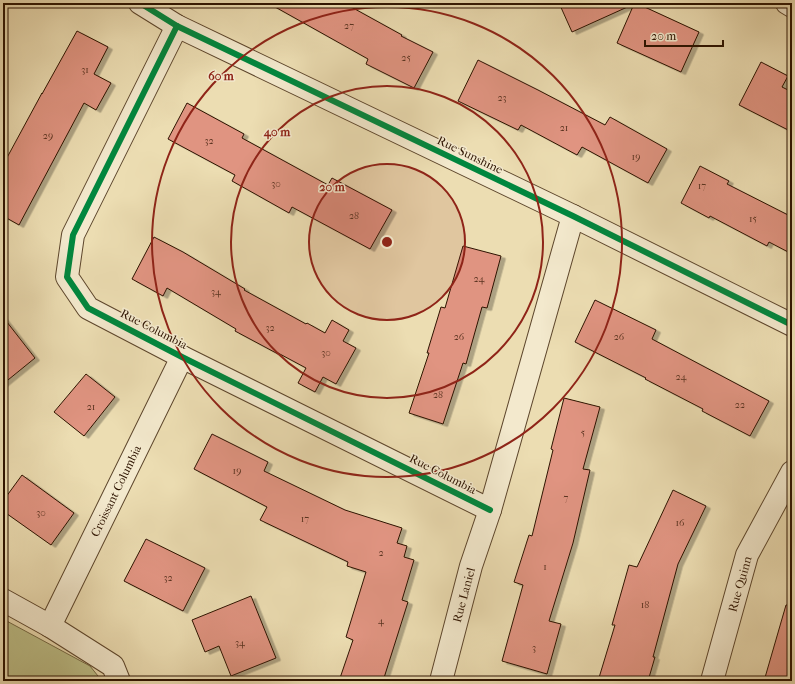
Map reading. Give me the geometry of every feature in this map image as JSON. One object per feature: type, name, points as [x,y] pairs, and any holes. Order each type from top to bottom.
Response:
[{"type":"street","name":"Rue Sunshine","points":[[140,3],[177,26],[572,216],[792,325]]},
{"type":"street","points":[[787,3],[792,6]]},
{"type":"street","name":"Rue Columbia","points":[[177,26],[73,235],[67,277],[88,308],[490,510],[572,216]]},
{"type":"street","name":"Croissant Columbia","points":[[50,626],[182,356]]},
{"type":"street","name":"Rue Quinn","points":[[712,681],[747,555],[792,472]]},
{"type":"street","name":"Rue Laniel","points":[[441,681],[471,566],[490,510]]},
{"type":"street","points":[[3,600],[50,626],[113,666],[119,681]]},
{"type":"green space","points":[[3,619],[90,666],[102,681],[3,681]]},
{"type":"building","points":[[268,3],[344,3],[402,35],[401,36],[433,52],[414,88],[366,64],[368,59]]},
{"type":"building","points":[[559,3],[636,3],[699,32],[681,72],[617,43],[634,4],[572,32]]},
{"type":"building","points":[[77,31],[108,47],[94,74],[111,83],[96,110],[84,103],[19,225],[3,216],[3,165]]},
{"type":"building","points":[[478,60],[605,125],[610,117],[667,149],[648,183],[582,147],[577,155],[521,125],[518,130],[458,101]]},
{"type":"building","points":[[761,62],[788,76],[782,87],[792,92],[792,132],[739,105]]},
{"type":"building","points":[[187,103],[244,134],[242,138],[328,185],[332,178],[392,210],[370,249],[292,207],[289,213],[232,181],[235,175],[168,139]]},
{"type":"building","points":[[700,166],[729,181],[727,184],[792,217],[792,254],[769,242],[767,246],[710,216],[709,218],[681,203]]},
{"type":"building","points":[[154,237],[183,252],[245,289],[244,290],[306,324],[307,323],[325,333],[332,320],[349,330],[343,341],[356,348],[336,384],[323,377],[315,392],[298,383],[306,368],[235,331],[236,329],[167,288],[163,296],[132,279]]},
{"type":"building","points":[[463,246],[501,256],[487,308],[482,307],[466,364],[463,363],[443,424],[409,413],[429,353],[427,353],[441,307],[445,308]]},
{"type":"building","points":[[595,300],[656,330],[652,339],[769,401],[750,436],[702,411],[703,409],[645,379],[646,378],[575,342]]},
{"type":"building","points":[[3,317],[35,358],[3,384]]},
{"type":"building","points":[[86,374],[115,397],[84,436],[54,412]]},
{"type":"building","points":[[564,398],[600,407],[583,469],[590,470],[573,543],[549,621],[561,624],[547,674],[502,661],[523,585],[514,582],[529,535],[532,536]]},
{"type":"building","points":[[212,434],[268,462],[264,471],[345,510],[402,528],[397,543],[407,546],[404,557],[414,560],[402,600],[408,602],[383,681],[339,681],[353,640],[346,637],[366,572],[347,566],[348,562],[260,520],[267,507],[194,469]]},
{"type":"building","points":[[22,475],[74,513],[51,545],[3,511],[3,501]]},
{"type":"building","points":[[673,490],[706,506],[678,564],[648,681],[598,681],[615,625],[612,625],[629,565],[637,567]]},
{"type":"building","points":[[146,539],[205,568],[183,611],[124,581]]},
{"type":"building","points":[[251,596],[276,658],[231,676],[219,646],[205,652],[192,620]]},
{"type":"building","points":[[786,605],[792,605],[792,681],[764,681]]},
{"type":"cycle path","points":[[140,3],[177,26],[573,216],[792,325]]},
{"type":"cycle path","points":[[177,26],[73,235],[67,277],[88,308],[182,357],[490,510]]}]
